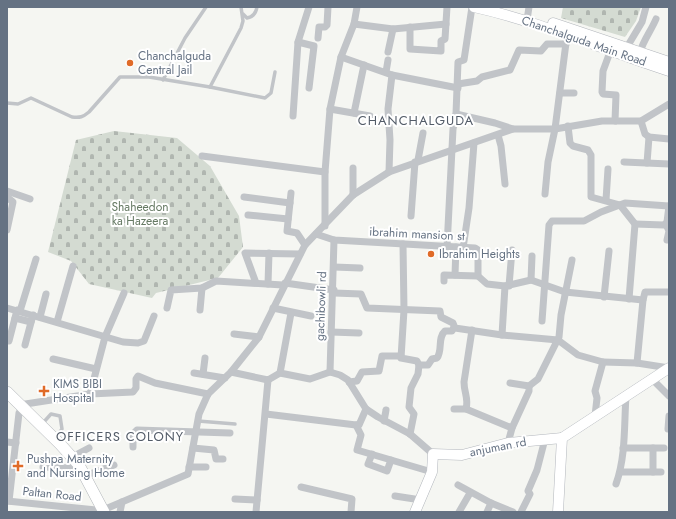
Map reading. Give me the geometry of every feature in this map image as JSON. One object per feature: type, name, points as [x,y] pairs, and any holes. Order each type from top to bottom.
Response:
[{"type":"main road","points":[[7,392],[19,409],[85,476],[100,511]]},
{"type":"main road","points":[[7,402],[41,425],[55,438],[72,463],[84,486],[100,511]]},
{"type":"street","points":[[293,116],[298,42],[309,7]]},
{"type":"street","points":[[318,38],[319,27],[325,27],[327,25],[328,7]]},
{"type":"street","points":[[324,226],[325,172],[330,109],[342,57],[354,24],[357,7]]},
{"type":"street","points":[[410,27],[410,49],[441,51],[441,41],[445,39],[447,7]]},
{"type":"street","points":[[447,247],[453,129],[456,114],[458,86],[458,62],[464,60],[473,7]]},
{"type":"street","name":"Chanchalguda Main Road","points":[[473,7],[528,14]]},
{"type":"street","name":"Chanchalguda Main Road","points":[[497,7],[528,14],[567,36],[612,47],[669,71]]},
{"type":"street","points":[[627,47],[642,22],[646,7]]},
{"type":"street","points":[[640,52],[644,39],[648,35],[656,19]]},
{"type":"street","points":[[354,24],[393,29],[446,24]]},
{"type":"street","points":[[388,52],[393,29]]},
{"type":"street","points":[[342,57],[389,74],[458,86],[464,81],[477,81],[482,77],[510,70],[519,50],[541,51],[547,44],[567,36],[555,129],[548,162],[545,194]]},
{"type":"street","points":[[298,42],[314,46],[309,88]]},
{"type":"street","points":[[615,121],[616,94],[603,94],[602,92],[603,71],[612,47],[627,47],[669,62]]},
{"type":"street","points":[[388,60],[388,109],[390,140],[389,172]]},
{"type":"street","points":[[354,113],[364,65]]},
{"type":"street","points":[[560,93],[574,94]]},
{"type":"street","points":[[456,114],[495,123],[513,129],[555,129],[588,122],[641,121],[669,104]]},
{"type":"street","points":[[330,109],[370,116]]},
{"type":"street","points":[[641,121],[645,134],[649,137],[669,139]]},
{"type":"street","points":[[568,126],[570,143],[573,146],[588,150],[591,155],[590,195],[620,205],[635,224],[629,299]]},
{"type":"street","points":[[100,511],[188,474],[199,414],[208,394],[231,372],[259,337],[284,284],[305,245],[353,195],[389,172],[417,161],[513,129]]},
{"type":"street","points":[[411,216],[417,161],[423,133]]},
{"type":"street","points":[[498,135],[501,146],[504,184]]},
{"type":"street","points":[[647,164],[649,137]]},
{"type":"street","points":[[456,275],[459,248],[468,208],[474,143]]},
{"type":"street","points":[[202,156],[325,172]]},
{"type":"street","points":[[624,162],[669,164]]},
{"type":"street","points":[[353,168],[353,195]]},
{"type":"street","points":[[606,200],[608,169]]},
{"type":"street","points":[[7,191],[30,199]]},
{"type":"street","points":[[291,193],[287,231],[297,233],[305,245]]},
{"type":"street","points":[[7,197],[13,202],[7,230]]},
{"type":"street","points":[[244,197],[290,203]]},
{"type":"street","points":[[542,320],[546,253],[550,223],[556,220],[584,221],[620,205],[630,203],[669,206],[666,224],[669,231],[667,240],[669,240]]},
{"type":"street","points":[[248,215],[288,219]]},
{"type":"street","points":[[635,224],[663,226],[666,224]]},
{"type":"street","name":"ibrahim mansion st","points":[[316,234],[334,240],[478,249],[478,276]]},
{"type":"street","name":"gachibowli rd","points":[[330,372],[334,291],[334,240]]},
{"type":"street","points":[[401,356],[404,310],[403,244]]},
{"type":"street","points":[[502,335],[512,250]]},
{"type":"street","points":[[604,297],[609,251]]},
{"type":"street","points":[[256,284],[245,253],[300,254]]},
{"type":"street","points":[[268,284],[269,253]]},
{"type":"street","points":[[531,280],[532,256]]},
{"type":"street","points":[[9,341],[36,259]]},
{"type":"street","points":[[510,383],[529,386],[538,379],[558,340],[565,292],[572,260]]},
{"type":"street","points":[[57,322],[73,266]]},
{"type":"street","points":[[334,267],[360,268]]},
{"type":"street","points":[[444,281],[444,276],[456,275],[478,276],[485,284],[507,286],[531,280],[565,292],[643,300]]},
{"type":"street","points":[[167,308],[171,290],[202,288],[216,281],[256,284],[284,284],[361,294],[366,308],[440,311],[441,317],[453,323],[454,327]]},
{"type":"street","points":[[200,310],[202,288]]},
{"type":"street","points":[[637,363],[645,292],[669,292]]},
{"type":"street","points":[[90,394],[105,337],[124,293]]},
{"type":"street","points":[[40,317],[46,294]]},
{"type":"street","points":[[7,308],[32,318],[40,317],[123,342],[138,343],[144,341],[154,316]]},
{"type":"street","points":[[272,308],[311,316]]},
{"type":"street","points":[[280,373],[291,313]]},
{"type":"street","points":[[25,345],[32,318]]},
{"type":"street","points":[[454,327],[502,335],[558,340],[578,356],[603,362],[637,363],[669,368]]},
{"type":"street","points":[[349,382],[358,381],[362,372],[378,372],[382,356],[401,356],[401,358],[417,362],[419,365],[428,365],[432,358],[437,358],[440,354],[441,335],[445,331],[452,331],[454,327]]},
{"type":"street","points":[[466,409],[468,400],[464,391],[464,382],[472,330]]},
{"type":"street","points":[[331,332],[359,333]]},
{"type":"street","points":[[234,334],[259,337]]},
{"type":"street","points":[[203,374],[206,358]]},
{"type":"street","points":[[53,359],[96,369]]},
{"type":"street","points":[[595,416],[597,398],[595,392],[603,362]]},
{"type":"street","points":[[410,434],[414,418],[414,414],[409,408],[411,388],[418,374],[419,365]]},
{"type":"street","points":[[558,512],[562,438],[669,368]]},
{"type":"street","points":[[231,372],[268,380],[280,373],[310,379],[330,372],[340,375],[349,382],[366,408],[410,434],[433,454],[432,472],[415,512]]},
{"type":"street","points":[[194,373],[225,378]]},
{"type":"street","points":[[8,501],[19,409],[90,394],[133,392],[136,388],[136,379],[138,376],[155,383],[208,394]]},
{"type":"street","points":[[652,379],[669,396]]},
{"type":"street","points":[[256,512],[268,380]]},
{"type":"street","points":[[508,443],[512,428],[529,391],[529,386]]},
{"type":"street","points":[[616,484],[621,472],[626,396]]},
{"type":"street","points":[[266,414],[359,425],[366,408]]},
{"type":"street","points":[[454,409],[466,409],[512,428]]},
{"type":"street","points":[[384,420],[386,410]]},
{"type":"street","points":[[668,429],[669,416]]},
{"type":"street","points":[[356,425],[360,435],[356,449],[432,472]]},
{"type":"street","points":[[133,447],[133,434],[137,430],[230,433]]},
{"type":"street","name":"anjuman rd","points":[[433,454],[462,455],[508,443],[562,438]]},
{"type":"street","points":[[521,512],[530,494],[528,491],[537,470],[545,439]]},
{"type":"street","points":[[7,442],[16,443]]},
{"type":"street","points":[[43,467],[72,463],[89,448]]},
{"type":"street","points":[[193,448],[214,450],[216,459],[223,459]]},
{"type":"street","points":[[623,448],[664,448]]},
{"type":"street","points":[[653,448],[653,472]]},
{"type":"street","points":[[372,454],[368,464],[387,471],[391,460]]},
{"type":"street","points":[[85,476],[114,465]]},
{"type":"street","points":[[189,467],[206,467]]},
{"type":"street","points":[[621,472],[661,472]]},
{"type":"street","points":[[458,485],[470,493],[513,512]]},
{"type":"street","points":[[302,486],[352,499],[351,512]]},
{"type":"street","points":[[459,512],[470,493]]},
{"type":"street","points":[[395,496],[421,500]]},
{"type":"street","points":[[235,499],[257,500]]},
{"type":"street","name":"Paltan Road","points":[[8,501],[57,509],[100,511]]},
{"type":"street","points":[[120,512],[122,502]]},
{"type":"street","points":[[487,512],[491,503]]},
{"type":"lane","points":[[163,80],[185,38],[206,7]]},
{"type":"lane","points":[[210,87],[241,28],[243,14],[241,7]]},
{"type":"lane","points":[[243,14],[247,18],[250,17],[254,15],[257,7]]},
{"type":"lane","points":[[7,103],[18,104],[31,98],[72,117],[79,118],[83,117],[120,77],[149,77],[265,98],[272,93],[275,72]]},
{"type":"lane","points":[[41,425],[51,414],[60,416],[62,429],[55,438]]},
{"type":"lane","points":[[198,421],[235,424]]},
{"type":"green space","points":[[563,7],[641,7],[636,21],[625,37],[561,18]]},
{"type":"green space","name":"Shaheedon ka Hazeera","points":[[114,131],[177,138],[210,166],[239,216],[243,247],[218,278],[156,293],[152,298],[89,284],[71,261],[48,252],[76,140]]},
{"type":"place","name":"Chanchalguda Central Jail","points":[[130,63]]},
{"type":"place","name":"Ibrahim Heights","points":[[431,254]]},
{"type":"place","name":"KIMS BIBI Hospital","points":[[44,391]]},
{"type":"place","name":"Pushpa Maternity and Nursing Home","points":[[18,466]]},
{"type":"district","name":"CHANCHALGUDA","points":[[416,120]]},
{"type":"district","name":"OFFICERS COLONY","points":[[120,436]]}]
